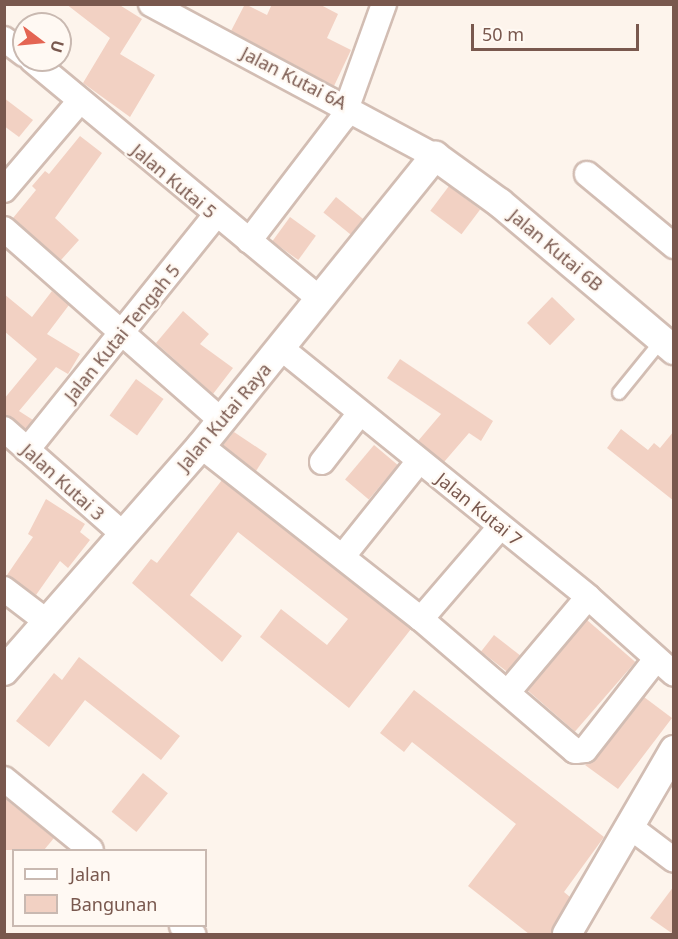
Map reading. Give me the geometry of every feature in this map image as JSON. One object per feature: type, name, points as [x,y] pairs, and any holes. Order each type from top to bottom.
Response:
[{"type":"street","name":"Jalan Kutai 6A","points":[[151,4],[347,106],[435,156]]},
{"type":"street","points":[[249,242],[320,152],[347,106],[384,4]]},
{"type":"street","name":"Jalan Kutai 5","points":[[45,72],[319,298]]},
{"type":"street","points":[[4,190],[79,102]]},
{"type":"street","name":"Jalan Kutai Raya","points":[[4,671],[201,446],[435,156]]},
{"type":"street","name":"Jalan Kutai 6B","points":[[435,156],[500,203],[668,345]]},
{"type":"street","points":[[587,174],[674,246]]},
{"type":"street","name":"Jalan Kutai Tengah 5","points":[[27,450],[216,215]]},
{"type":"street","points":[[4,229],[124,331],[221,420]]},
{"type":"street","name":"Jalan Kutai 7","points":[[281,348],[588,597],[665,667]]},
{"type":"street","points":[[322,462],[360,413]]},
{"type":"street","name":"Jalan Kutai 3","points":[[4,429],[123,534]]},
{"type":"street","points":[[201,446],[343,556],[580,752],[665,667]]},
{"type":"street","points":[[343,556],[419,461]]},
{"type":"street","points":[[421,619],[500,527]]},
{"type":"street","points":[[4,589],[46,621]]},
{"type":"street","points":[[508,692],[588,597]]},
{"type":"street","points":[[567,934],[674,750]]},
{"type":"street","points":[[4,779],[90,849]]},
{"type":"street","points":[[629,826],[674,860]]},
{"type":"lane","points":[[619,393],[668,345]]},
{"type":"building","points":[[66,4],[118,4],[142,19],[120,54],[155,75],[130,117],[83,83],[110,38]]},
{"type":"building","points":[[245,4],[267,15],[272,4],[319,4],[338,14],[327,38],[351,50],[334,86],[231,31]]},
{"type":"building","points":[[4,98],[33,120],[19,137],[4,126]]},
{"type":"building","points":[[80,136],[102,153],[55,218],[79,240],[61,260],[13,218],[36,190],[32,186],[45,171],[49,174]]},
{"type":"building","points":[[449,186],[480,209],[461,234],[430,211]]},
{"type":"building","points":[[336,197],[363,219],[351,235],[323,213]]},
{"type":"building","points":[[290,217],[316,236],[298,260],[272,241]]},
{"type":"building","points":[[52,291],[69,305],[47,334],[80,354],[68,374],[56,367],[19,411],[33,420],[26,429],[4,415],[4,399],[37,359],[4,331],[4,294],[32,317]]},
{"type":"building","points":[[552,297],[575,319],[550,345],[527,323]]},
{"type":"building","points":[[183,311],[209,334],[200,344],[233,368],[213,394],[156,343]]},
{"type":"building","points":[[400,359],[493,421],[481,441],[469,433],[444,462],[418,441],[441,414],[387,378]]},
{"type":"building","points":[[136,379],[164,399],[137,435],[110,415]]},
{"type":"building","points":[[621,429],[648,450],[654,443],[660,448],[674,431],[674,501],[607,448]]},
{"type":"building","points":[[234,432],[267,454],[256,471],[223,445]]},
{"type":"building","points":[[374,445],[398,465],[369,499],[345,479]]},
{"type":"building","points":[[222,480],[411,629],[349,708],[260,637],[281,609],[327,645],[348,619],[238,532],[190,595],[242,636],[222,662],[132,583],[151,559],[157,563]]},
{"type":"building","points":[[46,499],[85,524],[80,532],[90,540],[68,568],[60,561],[36,595],[7,575],[33,537],[28,534]]},
{"type":"building","points":[[587,620],[635,662],[575,731],[527,689]]},
{"type":"building","points":[[494,635],[520,655],[507,672],[481,652]]},
{"type":"building","points":[[79,657],[180,736],[161,760],[85,700],[49,747],[16,721],[54,673],[62,680]]},
{"type":"building","points":[[414,690],[604,837],[564,892],[570,897],[551,934],[529,934],[468,886],[516,824],[412,742],[404,752],[380,733]]},
{"type":"building","points":[[644,697],[672,718],[618,789],[585,765],[596,759]]},
{"type":"building","points":[[143,773],[168,793],[136,832],[112,812]]},
{"type":"building","points":[[4,798],[54,838],[45,849],[4,850]]},
{"type":"building","points":[[674,886],[674,934],[673,934],[650,918]]}]
